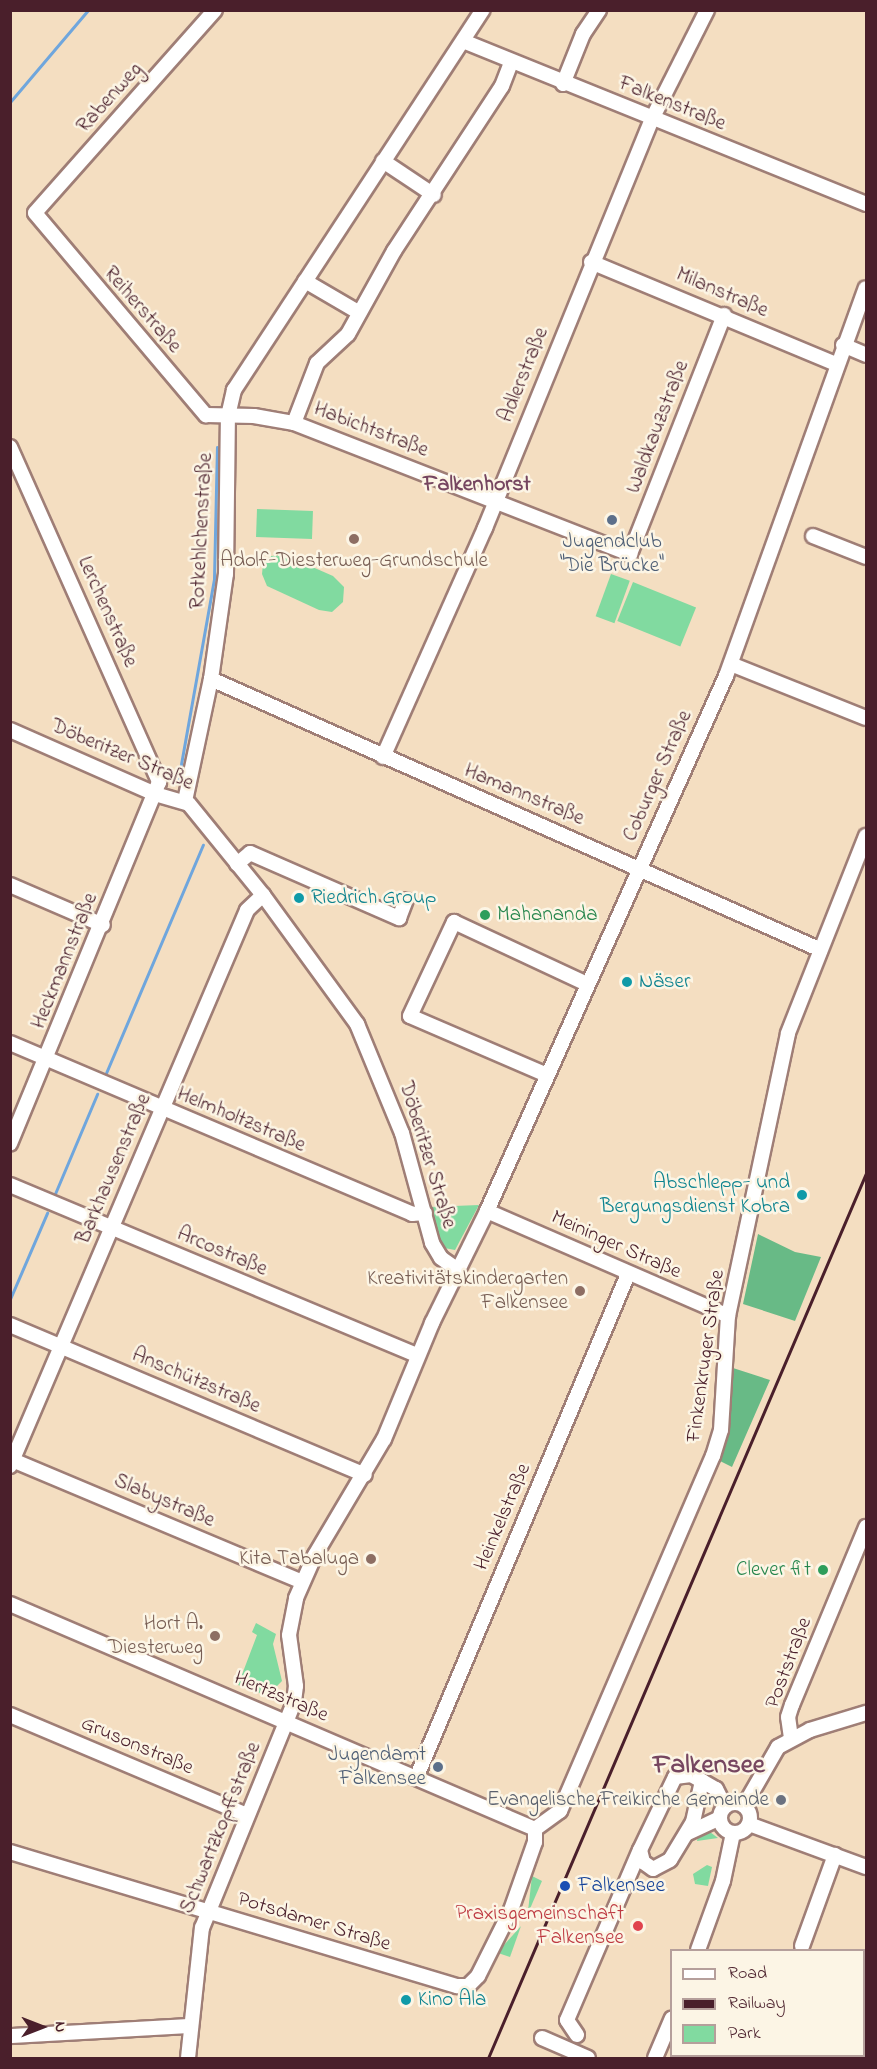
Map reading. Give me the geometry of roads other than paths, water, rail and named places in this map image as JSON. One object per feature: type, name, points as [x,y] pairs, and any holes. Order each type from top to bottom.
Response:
[{"type":"street","name":"Rabenweg","points":[[35,213],[215,10]]},
{"type":"street","name":"Rotkehlchenstraße","points":[[185,801],[211,679],[225,574],[228,416],[239,380],[483,10]]},
{"type":"street","points":[[563,84],[583,34],[599,10]]},
{"type":"street","name":"Adlerstraße","points":[[383,757],[496,501],[591,262],[652,119],[707,10]]},
{"type":"street","name":"Falkenstraße","points":[[463,41],[563,84],[867,204]]},
{"type":"street","points":[[294,423],[317,363],[348,334],[358,312],[502,86],[511,63]]},
{"type":"street","points":[[383,160],[434,195]]},
{"type":"street","name":"Reiherstraße","points":[[35,213],[206,415],[228,416]]},
{"type":"street","name":"Milanstraße","points":[[591,262],[724,315],[836,364]]},
{"type":"street","points":[[305,280],[358,312]]},
{"type":"street","name":"Coburger Straße","points":[[457,1269],[487,1211],[731,664],[836,364],[867,288]]},
{"type":"street","name":"Waldkauzstraße","points":[[630,554],[724,315]]},
{"type":"street","points":[[843,345],[867,355]]},
{"type":"street","name":"Habichtstraße","points":[[228,416],[294,423],[630,554]]},
{"type":"street","name":"Lerchenstraße","points":[[10,447],[159,782],[155,794]]},
{"type":"street","points":[[813,536],[867,557]]},
{"type":"street","points":[[731,664],[867,718]]},
{"type":"street","name":"Hamannstraße","points":[[211,679],[821,950]]},
{"type":"street","name":"Döberitzer Straße","points":[[10,730],[155,794],[185,801],[263,895],[357,1024],[402,1133],[436,1251],[457,1269]]},
{"type":"street","name":"Heckmannstraße","points":[[10,1143],[103,925],[155,794]]},
{"type":"street","name":"Finkenkruger Straße","points":[[535,1829],[560,1811],[713,1456],[721,1430],[728,1316],[788,1033],[867,836]]},
{"type":"street","points":[[237,864],[250,853],[399,918],[406,900]]},
{"type":"street","points":[[10,885],[103,925]]},
{"type":"street","name":"Barkhausenstraße","points":[[11,1462],[247,910],[263,895]]},
{"type":"street","points":[[547,1075],[410,1017],[454,922],[587,984]]},
{"type":"street","name":"Helmholtzstraße","points":[[10,1043],[162,1110],[412,1214],[425,1213]]},
{"type":"street","name":"Arcostraße","points":[[10,1185],[418,1356]]},
{"type":"street","name":"Meininger Straße","points":[[487,1211],[728,1316]]},
{"type":"street","points":[[287,1722],[296,1686],[290,1620],[302,1582],[365,1475],[457,1269]]},
{"type":"street","name":"Heinkelstraße","points":[[417,1776],[628,1274]]},
{"type":"street","name":"Anschützstraße","points":[[10,1324],[365,1475]]},
{"type":"street","name":"Slabystraße","points":[[11,1462],[302,1582]]},
{"type":"street","name":"Poststraße","points":[[744,1806],[778,1747],[791,1738],[788,1717],[792,1705],[867,1527]]},
{"type":"street","name":"Hertzstraße","points":[[10,1604],[417,1776],[535,1829]]},
{"type":"street","points":[[791,1738],[867,1713]]},
{"type":"street","name":"Grusonstraße","points":[[10,1715],[247,1815]]},
{"type":"street","name":"Schwartzkopffstraße","points":[[188,2058],[207,1912],[287,1722]]},
{"type":"street","points":[[577,2035],[569,2028],[567,2020],[640,1850],[675,1777],[683,1773],[716,1789],[723,1812],[724,1827],[733,1833]]},
{"type":"street","points":[[688,1833],[702,1781]]},
{"type":"street","points":[[640,1850],[643,1862],[653,1869],[662,1867],[688,1833],[735,1803],[744,1806],[750,1814],[749,1824]]},
{"type":"street","points":[[698,1949],[723,1881],[733,1833],[749,1824],[867,1867]]},
{"type":"street","name":"Potsdamer Straße","points":[[10,1852],[457,1986],[468,1986],[478,1977],[511,1910],[535,1842],[535,1829]]},
{"type":"street","points":[[802,1946],[835,1855]]},
{"type":"street","points":[[655,2058],[670,2023]]},
{"type":"street","points":[[10,2036],[191,2026]]},
{"type":"street","points":[[542,2038],[588,2058]]},
{"type":"waterway","points":[[10,102],[88,10]]},
{"type":"waterway","points":[[178,781],[214,578],[217,447]]},
{"type":"waterway","points":[[106,1073],[203,845]]},
{"type":"waterway","points":[[54,1196],[97,1094]]},
{"type":"waterway","points":[[10,1299],[47,1213]]},
{"type":"railway","points":[[488,2058],[866,1173]]},
{"type":"place","name":"Jugendclub \"Die Brücke\"","points":[[612,520]]},
{"type":"place","name":"Adolf-Diesterweg-Grundschule","points":[[354,539]]},
{"type":"place","name":"Riedrich Group","points":[[299,898]]},
{"type":"place","name":"Mahananda","points":[[485,915]]},
{"type":"place","name":"Näser","points":[[627,982]]},
{"type":"place","name":"Abschlepp- und Bergungsdienst Kobra","points":[[802,1195]]},
{"type":"place","name":"Kreativitätskindergarten Falkensee","points":[[580,1291]]},
{"type":"place","name":"Kita Tabaluga","points":[[371,1559]]},
{"type":"place","name":"Clever fit","points":[[823,1570]]},
{"type":"place","name":"Hort A. Diesterweg","points":[[215,1636]]},
{"type":"place","name":"Jugendamt Falkensee","points":[[438,1767]]},
{"type":"place","name":"Evangelische Freikirche Gemeinde","points":[[781,1800]]},
{"type":"place","name":"Falkensee","points":[[565,1886]]},
{"type":"place","name":"Praxisgemeinschaft Falkensee","points":[[638,1926]]},
{"type":"place","name":"Kino Ala","points":[[406,2000]]},
{"type":"district","name":"Falkenhorst","points":[[477,486]]},
{"type":"district","name":"Falkensee","points":[[709,1766]]}]
